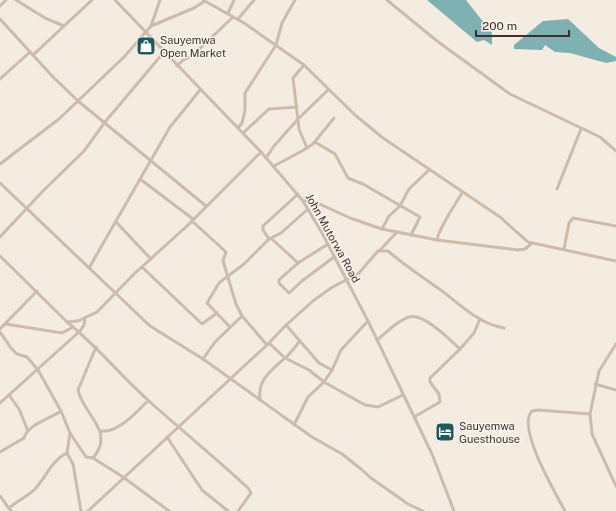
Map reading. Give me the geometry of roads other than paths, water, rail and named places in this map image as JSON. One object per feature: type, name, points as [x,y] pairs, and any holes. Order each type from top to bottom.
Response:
[{"type":"street","points":[[0,6],[6,0]]},
{"type":"street","points":[[16,0],[45,18],[64,26]]},
{"type":"street","points":[[33,55],[92,0]]},
{"type":"street","name":"John Mutorwa Road","points":[[115,0],[261,152],[304,201],[368,321],[402,395],[432,454],[454,511]]},
{"type":"street","points":[[0,164],[53,124],[146,33],[151,26],[160,0]]},
{"type":"street","points":[[151,26],[194,8],[204,0],[238,19],[304,65],[328,90],[383,138],[462,193],[500,217],[517,234],[531,244],[564,249],[616,261]]},
{"type":"street","points":[[228,13],[234,0]]},
{"type":"street","points":[[238,19],[254,0]]},
{"type":"street","points":[[238,128],[242,123],[245,110],[245,93],[276,45],[282,23],[294,0]]},
{"type":"street","points":[[388,0],[441,44],[510,94],[600,137],[616,151]]},
{"type":"street","points":[[177,66],[183,60],[192,56],[233,16]]},
{"type":"street","points":[[0,19],[78,101],[152,160],[206,206]]},
{"type":"street","points":[[0,79],[30,52]]},
{"type":"street","points":[[0,237],[84,152],[105,122],[164,52]]},
{"type":"street","points":[[304,65],[293,78],[301,135],[307,148]]},
{"type":"street","points":[[90,268],[170,127],[200,90]]},
{"type":"street","points":[[266,158],[274,146],[298,119],[328,90]]},
{"type":"street","points":[[243,133],[266,111],[297,106]]},
{"type":"street","points":[[274,166],[315,142],[334,118]]},
{"type":"street","points":[[557,189],[581,129]]},
{"type":"street","points":[[315,142],[334,152],[348,178],[362,183],[420,217],[411,236]]},
{"type":"street","points":[[67,322],[85,318],[97,312],[261,152]]},
{"type":"street","points":[[382,229],[389,216],[400,206],[409,189],[429,170]]},
{"type":"street","points":[[140,179],[193,220],[226,252],[223,261],[242,316],[268,344],[285,358],[309,370],[324,382],[370,407],[378,407],[402,395]]},
{"type":"street","points":[[0,183],[90,268],[115,294],[156,331],[203,359],[294,425],[342,454],[371,478],[408,504],[423,511]]},
{"type":"street","points":[[437,240],[448,214],[462,193]]},
{"type":"street","points":[[298,194],[263,226],[263,230],[270,239],[298,263]]},
{"type":"street","points":[[304,201],[311,200],[350,218],[382,229],[411,236],[518,250],[531,244]]},
{"type":"street","points":[[230,327],[207,305],[207,302],[218,283],[244,264],[270,239],[308,209]]},
{"type":"street","points":[[564,249],[569,223],[573,218],[616,226]]},
{"type":"street","points":[[116,222],[150,259]]},
{"type":"street","points":[[88,511],[313,301],[359,273],[397,232]]},
{"type":"street","points":[[328,244],[298,263],[278,281],[288,293],[302,280],[334,257]]},
{"type":"street","points":[[380,250],[388,251],[413,271],[480,319],[493,326],[504,328]]},
{"type":"street","points":[[0,256],[67,322],[80,331],[148,401],[179,426],[248,488],[251,493],[238,511]]},
{"type":"street","points":[[142,267],[202,324],[216,313]]},
{"type":"street","points":[[0,329],[37,291]]},
{"type":"street","points":[[203,359],[230,327],[242,316]]},
{"type":"street","points":[[376,340],[407,318],[416,316],[439,330],[460,349]]},
{"type":"street","points":[[0,403],[80,331],[84,325],[85,318]]},
{"type":"street","points":[[414,417],[440,402],[439,394],[430,382],[430,378],[474,334],[480,319]]},
{"type":"street","points":[[294,425],[308,397],[324,382],[332,370],[341,350],[368,321]]},
{"type":"street","points":[[6,324],[62,333],[73,327]]},
{"type":"street","points":[[286,326],[319,363],[332,370]]},
{"type":"street","points":[[0,332],[11,348],[17,354],[26,357],[38,370],[62,412],[70,434],[86,457],[93,458],[124,477],[169,511]]},
{"type":"street","points":[[260,400],[263,379],[300,342]]},
{"type":"street","points":[[616,344],[599,371],[595,384],[590,414],[592,434],[616,486]]},
{"type":"street","points":[[93,458],[100,446],[101,430],[78,390],[96,347]]},
{"type":"street","points":[[595,384],[616,390]]},
{"type":"street","points":[[9,395],[19,409],[28,431]]},
{"type":"street","points":[[101,430],[112,430],[118,427],[148,401]]},
{"type":"street","points":[[565,511],[532,443],[528,429],[528,417],[532,412],[538,410],[590,414]]},
{"type":"street","points":[[0,452],[24,438],[28,431],[40,422],[62,412]]},
{"type":"street","points":[[70,434],[67,453],[73,464],[81,511]]},
{"type":"street","points":[[167,437],[202,490],[228,511]]},
{"type":"street","points":[[0,496],[10,510],[34,490],[51,467],[61,456],[67,453]]},
{"type":"water","points":[[427,0],[466,0],[492,33],[492,45],[484,40],[477,42]]},
{"type":"water","points":[[568,19],[599,48],[616,57],[616,61],[606,63],[570,53],[555,52],[545,45],[542,50],[514,49],[514,45],[543,21]]},
{"type":"place","name":"Sauyemwa Open Market","points":[[146,46]]},
{"type":"place","name":"Sauyemwa Guesthouse","points":[[445,432]]}]
